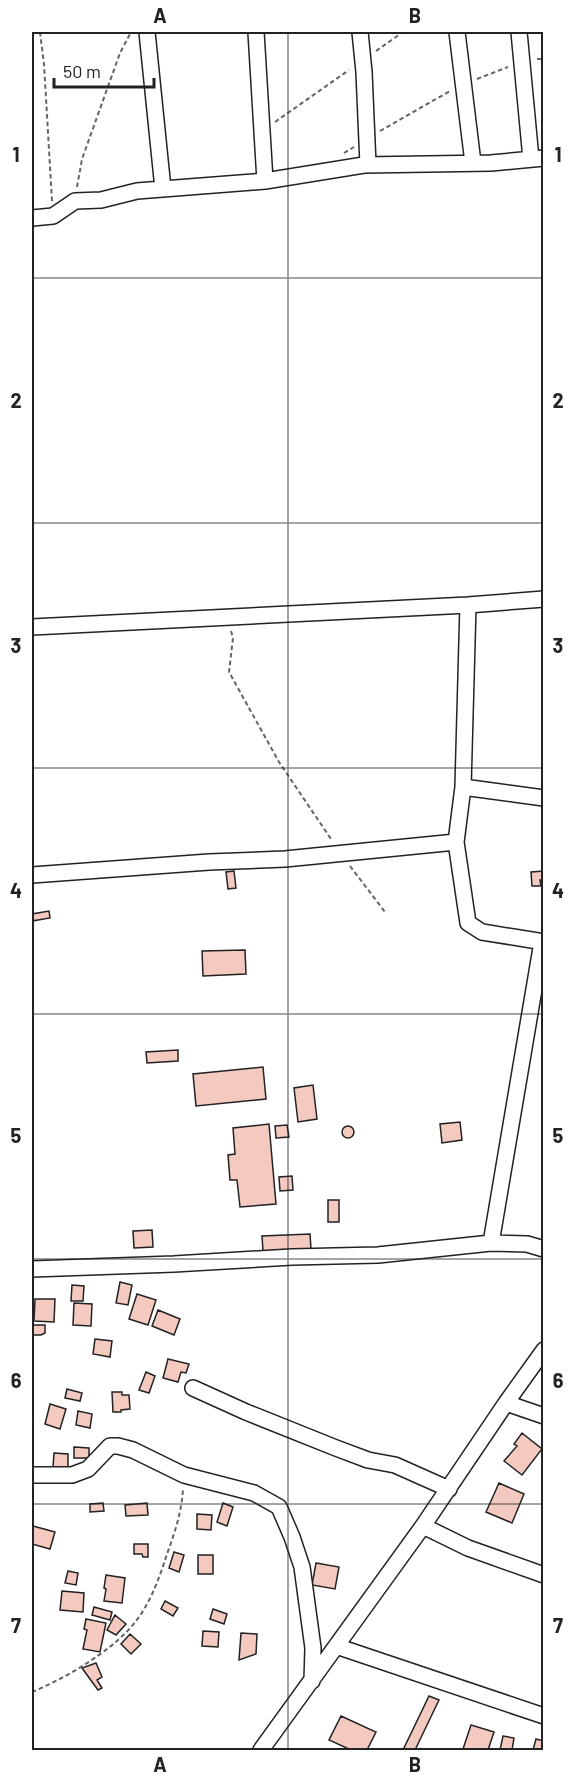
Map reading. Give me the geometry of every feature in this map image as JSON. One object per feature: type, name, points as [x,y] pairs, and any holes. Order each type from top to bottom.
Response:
[{"type":"street","points":[[147,32],[163,189]]},
{"type":"street","points":[[256,32],[265,180]]},
{"type":"street","points":[[360,32],[368,165]]},
{"type":"street","points":[[457,32],[473,163]]},
{"type":"street","points":[[32,218],[53,216],[75,201],[101,200],[137,191],[265,180],[368,165],[491,163],[537,159],[519,32]]},
{"type":"street","points":[[32,627],[468,605],[543,599]]},
{"type":"street","points":[[468,605],[463,787],[456,842],[468,923],[482,932],[543,942],[491,1243]]},
{"type":"street","points":[[463,787],[543,798]]},
{"type":"street","points":[[32,875],[341,854],[456,842]]},
{"type":"street","points":[[32,1269],[378,1255],[491,1243],[527,1244],[543,1249]]},
{"type":"street","points":[[261,1750],[423,1527],[543,1350]]},
{"type":"street","points":[[193,1388],[336,1448],[368,1460],[395,1465],[449,1489]]},
{"type":"street","points":[[506,1403],[543,1416]]},
{"type":"street","points":[[32,1475],[72,1475],[88,1469],[110,1446],[118,1446],[133,1450],[184,1475],[254,1493],[279,1507],[302,1567],[314,1648],[312,1681]]},
{"type":"street","points":[[423,1527],[468,1548],[543,1575]]},
{"type":"street","points":[[336,1646],[543,1716]]},
{"type":"path","points":[[40,32],[53,216]]},
{"type":"path","points":[[75,201],[82,159],[120,53],[131,32]]},
{"type":"path","points":[[263,130],[403,32]]},
{"type":"path","points":[[340,156],[464,84],[522,61],[543,59]]},
{"type":"path","points":[[225,618],[233,638],[229,672],[279,762],[341,854],[385,912]]},
{"type":"path","points":[[32,1692],[108,1648],[137,1620],[157,1584],[173,1538],[182,1506],[184,1475]]},
{"type":"building","points":[[234,871],[236,888],[228,889],[226,872]]},
{"type":"building","points":[[544,871],[544,880],[540,880],[541,886],[532,886],[531,872]]},
{"type":"building","points":[[49,911],[50,918],[32,921],[32,914]]},
{"type":"building","points":[[245,950],[246,974],[203,976],[202,951]]},
{"type":"building","points":[[178,1050],[178,1061],[147,1063],[146,1052]]},
{"type":"building","points":[[263,1067],[266,1099],[196,1106],[193,1074]]},
{"type":"building","points":[[313,1085],[317,1119],[298,1122],[294,1088]]},
{"type":"building","points":[[460,1122],[462,1140],[442,1143],[440,1124]]},
{"type":"building","points":[[269,1124],[276,1204],[240,1207],[237,1180],[230,1180],[228,1155],[235,1154],[233,1128]]},
{"type":"building","points":[[287,1125],[289,1137],[276,1138],[275,1126]]},
{"type":"building","points":[[350,1126],[354,1132],[350,1138],[346,1138],[342,1130]]},
{"type":"building","points":[[292,1176],[293,1190],[280,1191],[279,1177]]},
{"type":"building","points":[[328,1200],[339,1200],[339,1222],[328,1222]]},
{"type":"building","points":[[152,1230],[153,1247],[134,1248],[133,1231]]},
{"type":"building","points":[[310,1234],[311,1249],[263,1251],[262,1236]]},
{"type":"building","points":[[120,1282],[132,1285],[128,1305],[116,1303]]},
{"type":"building","points":[[72,1285],[84,1286],[83,1301],[71,1301]]},
{"type":"building","points":[[137,1294],[156,1300],[148,1325],[129,1319]]},
{"type":"building","points":[[35,1299],[55,1299],[54,1322],[34,1321]]},
{"type":"building","points":[[74,1303],[92,1304],[91,1326],[73,1325]]},
{"type":"building","points":[[158,1310],[180,1319],[174,1335],[152,1326]]},
{"type":"building","points":[[32,1325],[45,1325],[45,1333],[32,1335]]},
{"type":"building","points":[[95,1339],[112,1341],[110,1357],[93,1354]]},
{"type":"building","points":[[168,1359],[189,1364],[186,1373],[181,1372],[178,1382],[163,1378]]},
{"type":"building","points":[[146,1372],[155,1376],[149,1393],[139,1390]]},
{"type":"building","points":[[67,1389],[82,1393],[80,1401],[65,1398]]},
{"type":"building","points":[[112,1392],[129,1395],[130,1409],[113,1412]]},
{"type":"building","points":[[50,1404],[66,1409],[60,1429],[45,1424]]},
{"type":"building","points":[[78,1411],[92,1414],[90,1428],[76,1425]]},
{"type":"building","points":[[522,1433],[542,1449],[522,1475],[504,1461],[517,1446],[514,1444]]},
{"type":"building","points":[[74,1447],[89,1448],[89,1458],[74,1458]]},
{"type":"building","points":[[54,1453],[68,1454],[68,1468],[53,1467]]},
{"type":"building","points":[[499,1483],[524,1494],[512,1523],[486,1512]]},
{"type":"building","points":[[103,1503],[104,1511],[90,1512],[90,1504]]},
{"type":"building","points":[[147,1503],[148,1515],[126,1516],[125,1505]]},
{"type":"building","points":[[223,1503],[233,1507],[227,1526],[217,1522]]},
{"type":"building","points":[[197,1514],[212,1515],[211,1530],[197,1529]]},
{"type":"building","points":[[33,1526],[55,1532],[50,1549],[32,1544]]},
{"type":"building","points":[[134,1544],[148,1544],[148,1557],[134,1554]]},
{"type":"building","points":[[174,1552],[184,1555],[179,1572],[169,1568]]},
{"type":"building","points":[[198,1555],[213,1555],[213,1574],[198,1574]]},
{"type":"building","points":[[316,1563],[339,1567],[335,1589],[312,1585]]},
{"type":"building","points":[[68,1571],[78,1573],[76,1585],[65,1583]]},
{"type":"building","points":[[106,1575],[125,1578],[122,1603],[104,1601]]},
{"type":"building","points":[[62,1591],[84,1593],[83,1612],[60,1610]]},
{"type":"building","points":[[165,1601],[178,1608],[173,1616],[161,1609]]},
{"type":"building","points":[[94,1607],[112,1612],[110,1620],[92,1615]]},
{"type":"building","points":[[213,1609],[227,1614],[224,1624],[210,1619]]},
{"type":"building","points":[[115,1615],[126,1624],[116,1635],[107,1630]]},
{"type":"building","points":[[86,1619],[106,1623],[100,1652],[83,1649],[87,1630],[84,1629]]},
{"type":"building","points":[[203,1631],[219,1632],[218,1647],[202,1646]]},
{"type":"building","points":[[241,1633],[257,1634],[256,1654],[239,1660]]},
{"type":"building","points":[[130,1634],[141,1644],[131,1654],[121,1644]]},
{"type":"building","points":[[96,1663],[102,1677],[97,1680],[102,1688],[98,1690],[82,1668]]},
{"type":"building","points":[[429,1696],[439,1700],[415,1750],[403,1750]]},
{"type":"building","points":[[341,1716],[376,1732],[367,1750],[351,1750],[329,1740]]},
{"type":"building","points":[[471,1725],[494,1732],[488,1750],[463,1749]]},
{"type":"building","points":[[503,1736],[514,1738],[512,1750],[500,1750]]},
{"type":"building","points":[[536,1739],[544,1741],[544,1750],[533,1750]]}]
